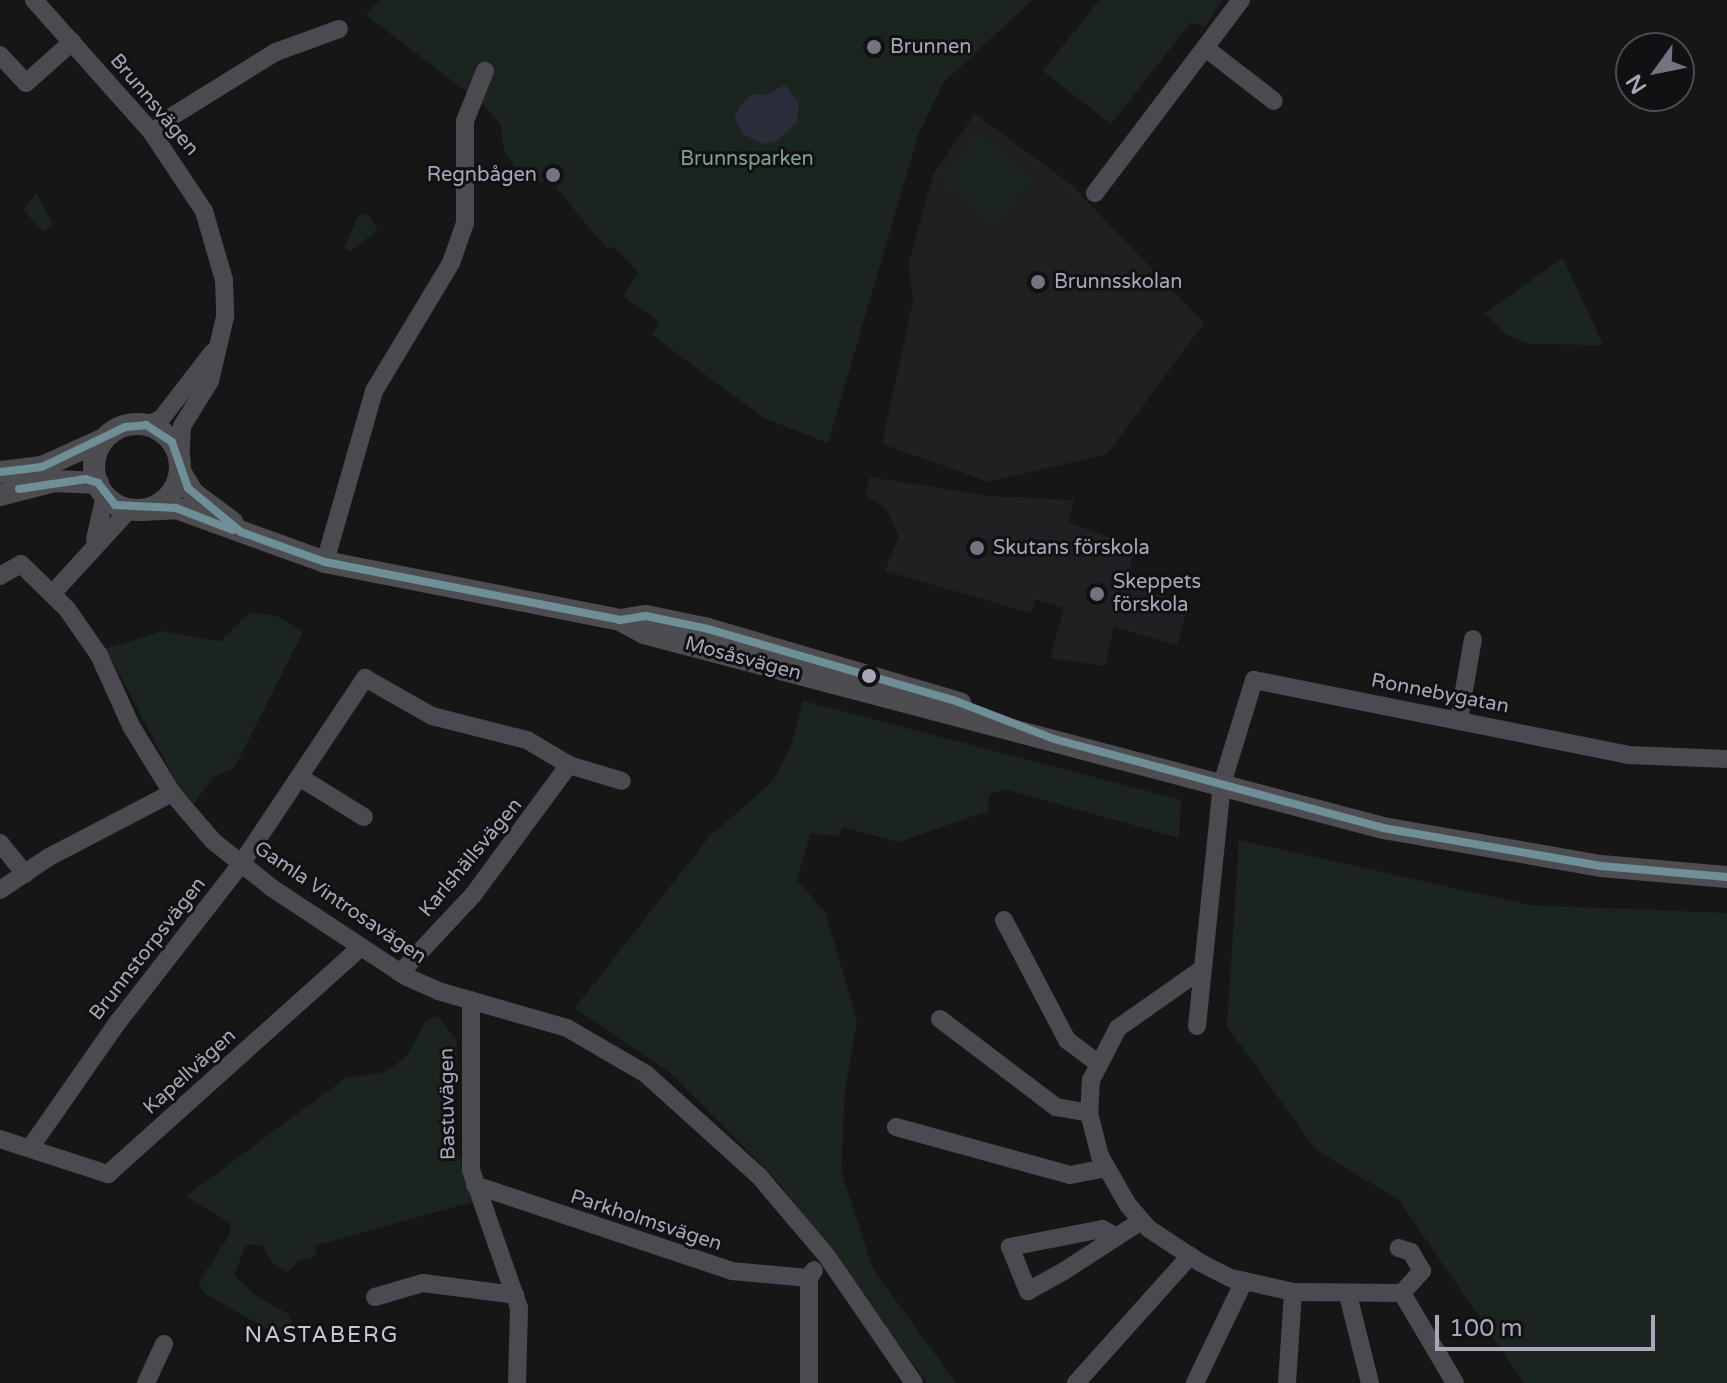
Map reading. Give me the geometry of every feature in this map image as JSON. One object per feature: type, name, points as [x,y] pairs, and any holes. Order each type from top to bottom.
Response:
[{"type":"main road","points":[[0,472],[42,467],[125,427],[146,425],[164,433],[180,468],[169,496],[135,510],[101,489],[54,481],[0,495]]},
{"type":"main road","points":[[101,489],[96,456],[104,439]]},
{"type":"main road","name":"Mosåsvägen","points":[[180,468],[193,493],[241,532]]},
{"type":"main road","name":"Mosåsvägen","points":[[135,510],[176,508],[325,562],[620,620],[644,633],[1383,828],[1487,849],[1727,877]]},
{"type":"street","name":"Brunnsvägen","points":[[34,0],[150,130],[189,184],[209,228],[224,280],[225,317],[210,381],[182,426],[180,468]]},
{"type":"street","points":[[1095,193],[1208,50],[1241,0]]},
{"type":"street","points":[[150,130],[276,52],[339,29]]},
{"type":"street","points":[[0,55],[26,83],[72,42]]},
{"type":"street","points":[[1208,50],[1274,101]]},
{"type":"street","points":[[325,562],[374,391],[451,263],[465,223],[465,121],[485,71]]},
{"type":"street","name":"Brunnsvägen","points":[[146,425],[161,419],[217,347]]},
{"type":"street","points":[[95,542],[101,489]]},
{"type":"street","points":[[52,594],[95,542],[135,510]]},
{"type":"street","name":"Gamla Vintrosavägen","points":[[0,576],[21,564],[52,594],[99,655],[131,726],[172,793],[199,828],[241,864],[400,973],[471,1000],[567,1028],[646,1074],[740,1156],[826,1255],[914,1383]]},
{"type":"street","points":[[1459,719],[1473,639]]},
{"type":"street","name":"Brunnstorpsvägen","points":[[30,1148],[118,1022],[241,864],[365,678],[412,707],[527,740],[569,765]]},
{"type":"street","name":"Ronnebygatan","points":[[1222,784],[1254,680],[1629,755],[1727,759]]},
{"type":"street","points":[[569,765],[622,781]]},
{"type":"street","name":"Karlshällsvägen","points":[[400,973],[473,895],[569,765]]},
{"type":"street","points":[[301,778],[364,817]]},
{"type":"street","points":[[1197,1026],[1222,784]]},
{"type":"street","points":[[0,890],[172,793]]},
{"type":"street","points":[[0,843],[25,874]]},
{"type":"street","points":[[1004,920],[1067,1040],[1096,1062]]},
{"type":"street","name":"Kapellvägen","points":[[30,1148],[108,1174],[361,947]]},
{"type":"street","points":[[1202,969],[1118,1028],[1096,1062],[1089,1113],[1105,1168],[1141,1221],[1190,1256],[1244,1281],[1293,1292],[1348,1295],[1402,1293],[1422,1271],[1411,1252],[1399,1248]]},
{"type":"street","name":"Bastuvägen","points":[[471,1000],[469,1155],[475,1185],[515,1295],[520,1325],[517,1383]]},
{"type":"street","points":[[940,1019],[1056,1107],[1089,1113]]},
{"type":"street","points":[[896,1127],[1070,1175],[1105,1168]]},
{"type":"street","points":[[0,1139],[30,1148]]},
{"type":"street","name":"Parkholmsvägen","points":[[475,1185],[732,1271],[809,1278]]},
{"type":"street","points":[[1117,1237],[1102,1229],[1010,1247],[1028,1291],[1117,1237],[1141,1221]]},
{"type":"street","points":[[809,1383],[809,1278],[826,1255]]},
{"type":"street","points":[[1076,1383],[1190,1256]]},
{"type":"street","points":[[1195,1383],[1244,1281]]},
{"type":"street","points":[[375,1297],[423,1283],[515,1295]]},
{"type":"street","points":[[1287,1383],[1293,1292]]},
{"type":"street","points":[[1402,1293],[1455,1383]]},
{"type":"street","points":[[1348,1295],[1370,1383]]},
{"type":"street","points":[[146,1383],[164,1344]]},
{"type":"shaded area","name":"Brunnsskolan","points":[[975,114],[1070,184],[1204,323],[1107,454],[989,482],[882,444],[913,301],[909,263],[933,175]]},
{"type":"shaded area","name":"Skutans förskola","points":[[870,477],[987,496],[1074,500],[1068,522],[1135,547],[1126,585],[1189,603],[1177,645],[1114,627],[1105,666],[1050,658],[1064,608],[1035,599],[1031,613],[885,571],[899,537],[886,508],[866,495]]},
{"type":"green space","name":"Brunnsparken","points":[[379,0],[1032,0],[944,82],[918,135],[828,443],[764,418],[652,335],[659,322],[623,296],[639,273],[613,246],[608,250],[553,184],[533,180],[514,166],[504,151],[501,125],[484,105],[366,15]]},
{"type":"green space","points":[[1099,0],[1222,0],[1205,27],[1191,22],[1111,124],[1043,71]]},
{"type":"green space","points":[[978,131],[1035,178],[994,228],[937,181]]},
{"type":"green space","points":[[36,193],[53,224],[43,232],[23,209]]},
{"type":"green space","points":[[359,214],[369,216],[378,230],[350,251],[344,248]]},
{"type":"green space","points":[[1563,258],[1603,345],[1530,344],[1505,334],[1485,313]]},
{"type":"green space","points":[[249,613],[277,616],[303,632],[234,768],[213,777],[194,804],[180,789],[106,649],[163,631],[220,642]]},
{"type":"green space","points":[[803,701],[1181,800],[1179,838],[1005,789],[989,794],[988,811],[898,842],[843,827],[838,836],[810,833],[797,880],[825,912],[857,1020],[845,1091],[841,1171],[873,1269],[956,1383],[927,1383],[780,1184],[672,1074],[575,1008],[709,837],[772,782],[790,749]]},
{"type":"green space","points":[[1239,840],[1529,905],[1727,913],[1727,1383],[1524,1383],[1399,1200],[1316,1150],[1227,1026]]},
{"type":"green space","points":[[438,1016],[457,1041],[454,1140],[472,1202],[314,1246],[317,1256],[298,1261],[288,1272],[274,1264],[262,1245],[246,1245],[234,1275],[254,1295],[288,1314],[293,1326],[286,1340],[204,1293],[199,1282],[229,1236],[230,1223],[186,1196],[346,1078],[385,1072],[406,1057],[426,1021]]},
{"type":"water","points":[[785,85],[799,102],[797,122],[777,141],[761,144],[744,134],[734,118],[741,104],[753,94],[766,95]]},
{"type":"transit line","points":[[0,472],[42,467],[125,427],[146,425],[172,442],[188,488],[241,532],[325,562],[620,620],[646,616],[708,629],[953,700],[1054,739],[1383,828],[1601,866],[1727,877]]},
{"type":"transit line","points":[[19,489],[86,479],[98,483],[115,505],[176,508],[233,530]]},
{"type":"place","name":"Brunnen","points":[[874,47]]},
{"type":"place","name":"Regnbågen","points":[[553,175]]},
{"type":"place","name":"Brunnsskolan","points":[[1038,282]]},
{"type":"place","name":"Skutans förskola","points":[[977,548]]},
{"type":"place","name":"Skeppets förskola","points":[[1097,594]]},
{"type":"district","name":"NASTABERG","points":[[322,1336]]}]
